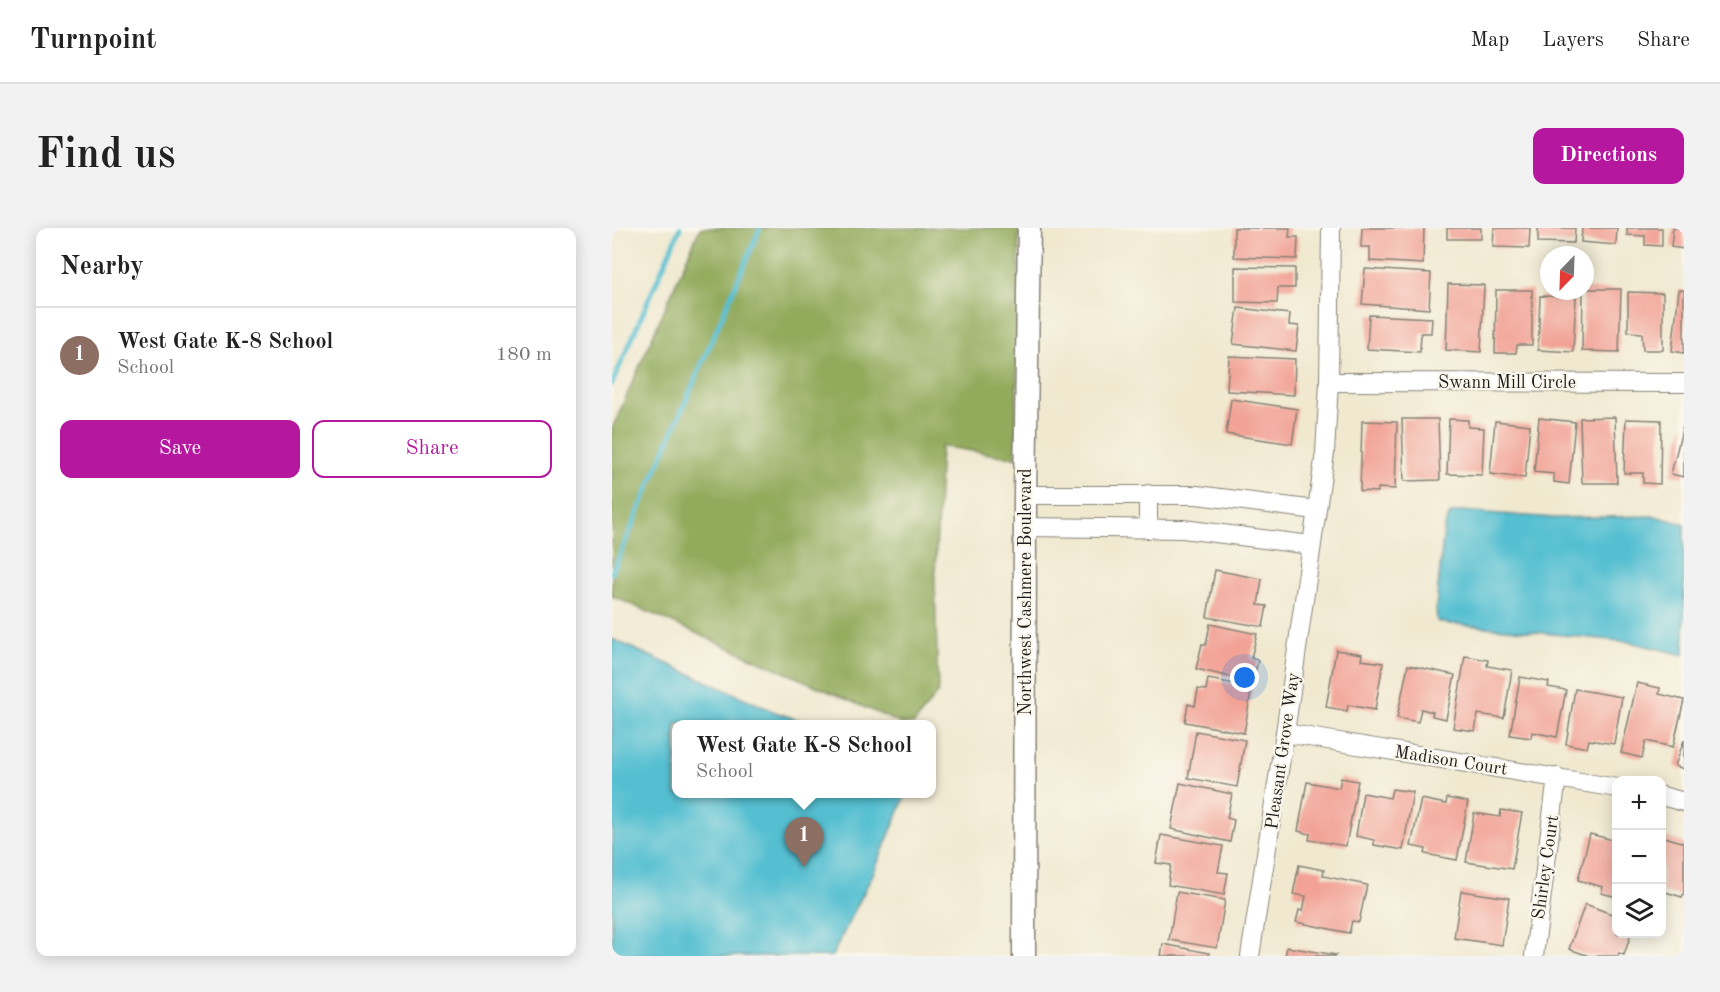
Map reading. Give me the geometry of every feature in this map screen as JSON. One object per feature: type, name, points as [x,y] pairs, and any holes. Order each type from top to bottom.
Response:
[{"type":"street","name":"Northwest Cashmere Boulevard","points":[[1024,956],[1025,495],[1029,228]]},
{"type":"street","name":"Pleasant Grove Way","points":[[1250,956],[1285,733],[1324,453],[1329,382],[1331,228]]},
{"type":"street","name":"Swann Mill Circle","points":[[1329,382],[1684,383]]},
{"type":"street","points":[[1148,494],[1148,529]]},
{"type":"street","points":[[1025,495],[1197,495],[1316,510]]},
{"type":"street","points":[[1025,527],[1192,530],[1311,545]]},
{"type":"street","name":"Madison Court","points":[[1285,733],[1612,787]]},
{"type":"street","name":"Shirley Court","points":[[1534,956],[1557,777]]},
{"type":"street","points":[[1666,797],[1684,802]]},
{"type":"green space","points":[[700,228],[1019,228],[1016,458],[941,446],[935,576],[938,692],[917,720],[893,720],[612,596],[612,429]]},
{"type":"water","points":[[1462,511],[1554,518],[1655,516],[1684,524],[1684,655],[1629,642],[1437,621],[1436,607],[1444,528],[1450,514]]},
{"type":"water","points":[[612,639],[775,712],[799,720],[672,720],[672,798],[904,798],[874,872],[832,956],[612,956]]},
{"type":"building","points":[[1234,228],[1290,228],[1289,237],[1298,237],[1297,259],[1234,257]]},
{"type":"building","points":[[1362,228],[1424,228],[1423,264],[1370,261],[1370,247],[1361,247]]},
{"type":"building","points":[[1447,228],[1481,228],[1481,239],[1447,239]]},
{"type":"building","points":[[1494,228],[1530,228],[1529,248],[1493,247]]},
{"type":"building","points":[[1538,228],[1575,228],[1574,243],[1538,242]]},
{"type":"building","points":[[1582,228],[1617,228],[1616,245],[1581,242]]},
{"type":"building","points":[[1627,228],[1662,228],[1662,246],[1645,245],[1645,236],[1627,235]]},
{"type":"building","points":[[1673,228],[1684,228],[1684,249],[1671,247]]},
{"type":"building","points":[[1235,267],[1295,268],[1295,288],[1278,288],[1277,303],[1235,302]]},
{"type":"building","points":[[1365,269],[1431,273],[1429,309],[1362,304]]},
{"type":"building","points":[[1448,284],[1484,285],[1481,352],[1446,350]]},
{"type":"building","points":[[1594,289],[1621,289],[1619,352],[1582,351],[1583,300],[1594,300]]},
{"type":"building","points":[[1496,290],[1532,290],[1532,345],[1517,345],[1516,353],[1495,353]]},
{"type":"building","points":[[1679,290],[1684,290],[1684,353],[1672,351]]},
{"type":"building","points":[[1628,292],[1663,293],[1663,350],[1643,350],[1642,333],[1628,332]]},
{"type":"building","points":[[1540,296],[1540,300],[1576,300],[1573,352],[1538,350]]},
{"type":"building","points":[[1238,308],[1290,314],[1289,325],[1299,326],[1296,351],[1233,344]]},
{"type":"building","points":[[1369,315],[1432,318],[1431,333],[1421,333],[1420,352],[1367,349]]},
{"type":"building","points":[[1229,356],[1295,359],[1294,395],[1227,391]]},
{"type":"building","points":[[1231,399],[1297,409],[1292,444],[1226,434]]},
{"type":"building","points":[[1615,417],[1617,483],[1582,483],[1580,418]]},
{"type":"building","points":[[1539,418],[1575,422],[1569,484],[1554,482],[1554,474],[1534,472]]},
{"type":"building","points":[[1402,419],[1438,419],[1440,480],[1404,481]]},
{"type":"building","points":[[1449,419],[1468,420],[1468,427],[1484,428],[1482,475],[1447,474]]},
{"type":"building","points":[[1626,419],[1661,420],[1660,484],[1643,483],[1643,473],[1624,473]]},
{"type":"building","points":[[1362,421],[1397,422],[1395,489],[1378,488],[1378,492],[1360,491]]},
{"type":"building","points":[[1495,421],[1530,425],[1525,478],[1490,474]]},
{"type":"building","points":[[1684,426],[1684,477],[1671,474]]},
{"type":"building","points":[[1215,570],[1262,579],[1258,605],[1267,606],[1263,627],[1207,617]]},
{"type":"building","points":[[1210,624],[1257,634],[1251,658],[1258,660],[1253,682],[1196,669],[1202,644],[1206,645]]},
{"type":"building","points":[[1336,650],[1362,654],[1361,660],[1383,663],[1375,710],[1348,705],[1347,711],[1326,707]]},
{"type":"building","points":[[1465,656],[1488,660],[1487,666],[1512,670],[1504,718],[1478,714],[1475,731],[1453,728]]},
{"type":"building","points":[[1408,665],[1455,675],[1446,719],[1432,716],[1433,712],[1421,709],[1418,722],[1397,718]]},
{"type":"building","points":[[1520,677],[1549,682],[1548,687],[1566,690],[1557,737],[1532,732],[1531,738],[1510,735]]},
{"type":"building","points":[[1208,679],[1252,687],[1244,733],[1185,722],[1188,704],[1195,706],[1198,689],[1206,690]]},
{"type":"building","points":[[1637,683],[1660,688],[1659,694],[1684,700],[1673,747],[1646,741],[1642,758],[1621,753]]},
{"type":"building","points":[[1575,689],[1622,697],[1614,744],[1589,740],[1587,748],[1566,744]]},
{"type":"building","points":[[1196,731],[1245,740],[1237,787],[1188,778]]},
{"type":"building","points":[[1684,740],[1684,769],[1675,766]]},
{"type":"building","points":[[1341,778],[1358,781],[1346,846],[1309,840],[1310,834],[1298,831],[1307,782],[1339,788]]},
{"type":"building","points":[[1180,783],[1232,794],[1227,818],[1234,820],[1230,842],[1171,829]]},
{"type":"building","points":[[1392,789],[1413,792],[1403,850],[1374,845],[1374,840],[1356,836],[1363,793],[1390,798]]},
{"type":"building","points":[[1447,798],[1468,802],[1457,860],[1425,854],[1426,849],[1411,846],[1421,799],[1446,804]]},
{"type":"building","points":[[1501,810],[1522,813],[1512,869],[1466,862],[1474,813],[1500,817]]},
{"type":"building","points":[[1590,834],[1612,840],[1612,896],[1601,893],[1603,887],[1578,880]]},
{"type":"building","points":[[1161,835],[1223,846],[1218,872],[1228,873],[1224,895],[1168,885],[1171,865],[1156,863]]},
{"type":"building","points":[[1666,837],[1684,843],[1684,893],[1682,897],[1666,892]]},
{"type":"building","points":[[1299,865],[1324,870],[1323,876],[1367,885],[1359,922],[1352,921],[1349,933],[1296,922],[1299,910],[1303,911],[1306,896],[1293,894]]},
{"type":"building","points":[[1461,891],[1509,898],[1502,945],[1454,938]]},
{"type":"building","points":[[1177,892],[1225,900],[1217,948],[1169,940]]},
{"type":"building","points":[[1585,904],[1612,914],[1612,938],[1630,938],[1624,955],[1619,953],[1618,956],[1589,956],[1569,949]]},
{"type":"building","points":[[1163,944],[1209,953],[1209,956],[1161,956]]},
{"type":"building","points":[[1287,947],[1336,955],[1285,956]]},
{"type":"waterway","points":[[612,384],[680,228]]},
{"type":"waterway","points":[[612,573],[760,228]]},
{"type":"place","name":"West Gate K-8 School","points":[[804,867]]}]
